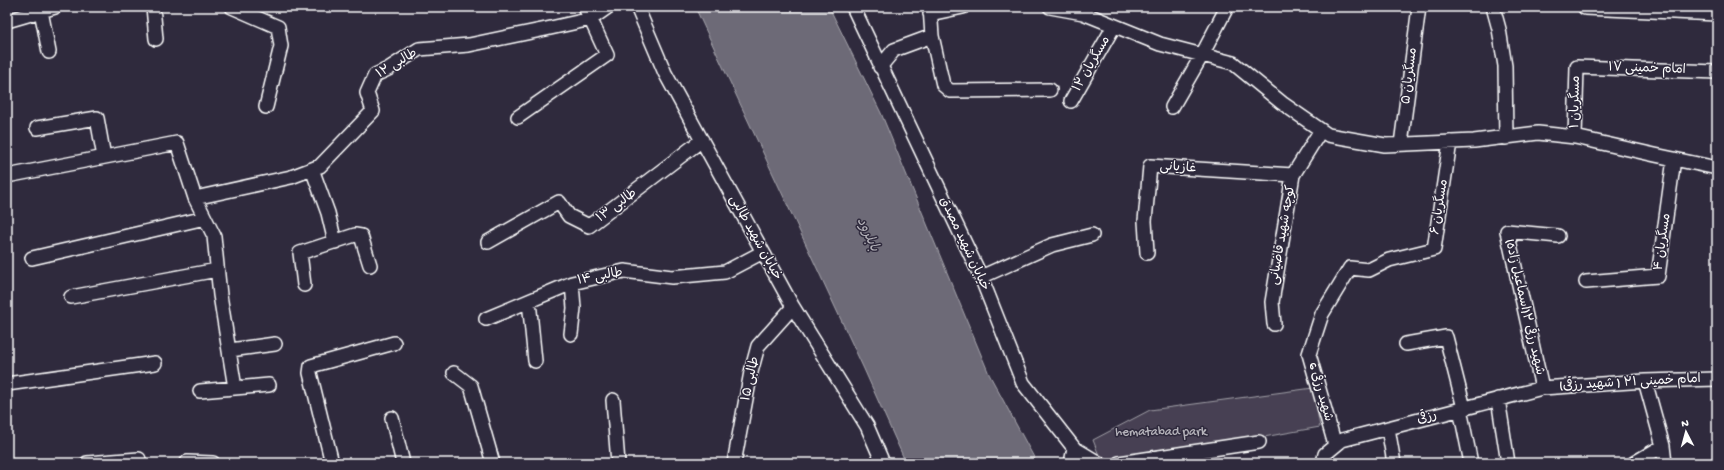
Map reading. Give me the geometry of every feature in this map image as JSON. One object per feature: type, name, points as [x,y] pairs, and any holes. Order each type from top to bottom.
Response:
[{"type":"street","points":[[7,21],[55,7]]},
{"type":"street","points":[[153,7],[156,39]]},
{"type":"street","points":[[232,7],[278,27],[281,46],[266,107]]},
{"type":"street","points":[[518,117],[607,55],[585,7]]},
{"type":"street","name":"طالبی ۱۲","points":[[195,198],[291,177],[320,166],[373,111],[367,93],[375,75],[388,69],[419,49],[469,45],[591,19],[608,7]]},
{"type":"street","name":"خیابان شهید طالبی","points":[[637,7],[665,72],[793,307],[867,426],[883,463]]},
{"type":"street","name":"خیابان شهید مصدق","points":[[853,7],[980,277],[1023,383],[1074,448],[1099,463]]},
{"type":"street","points":[[963,7],[930,10],[932,36],[943,86],[950,91],[1050,90]]},
{"type":"street","points":[[1050,7],[1083,13],[1160,44],[1233,63],[1282,103],[1328,135],[1385,145],[1506,138],[1538,133],[1576,137],[1717,168]]},
{"type":"street","points":[[1172,107],[1202,55],[1227,7]]},
{"type":"street","name":"مسگریان ۵","points":[[1401,144],[1419,7]]},
{"type":"street","points":[[1492,7],[1499,29],[1505,66],[1506,138]]},
{"type":"street","points":[[1585,8],[1717,14]]},
{"type":"street","points":[[41,11],[49,52]]},
{"type":"street","name":"مسگریان ۱۲","points":[[1071,102],[1114,26]]},
{"type":"street","points":[[880,67],[894,50],[932,36]]},
{"type":"street","name":"امام خمینی ۱۷","points":[[1577,67],[1717,72]]},
{"type":"street","name":"مسگریان ۱","points":[[1576,137],[1577,67]]},
{"type":"street","points":[[37,128],[97,118],[104,157]]},
{"type":"street","name":"کوچه شهید قاضیانی","points":[[1274,324],[1272,302],[1293,175],[1321,130]]},
{"type":"street","name":"طالبی ۱۳","points":[[488,242],[559,202],[569,216],[589,226],[603,217],[702,140]]},
{"type":"street","name":"مسگریان ۶","points":[[1388,260],[1434,249],[1450,142]]},
{"type":"street","points":[[7,176],[177,143],[195,198],[214,236],[217,270],[230,350],[234,388]]},
{"type":"street","name":"مسگریان ۴","points":[[1586,282],[1658,276],[1674,159]]},
{"type":"street","name":"غازیانی","points":[[1147,253],[1145,220],[1150,166],[1293,175]]},
{"type":"street","points":[[312,169],[328,213],[335,242]]},
{"type":"street","points":[[32,258],[205,218]]},
{"type":"street","name":"شهید رزقی ۲(اسماعیل زاده)","points":[[1542,388],[1507,231],[1558,236]]},
{"type":"street","points":[[304,285],[300,254],[354,235],[361,236],[370,265]]},
{"type":"street","points":[[980,277],[1052,245],[1092,235]]},
{"type":"street","name":"طالبی ۱۴","points":[[486,319],[572,283],[624,271],[672,277],[725,272],[763,252]]},
{"type":"street","name":"شهید رزقی 6","points":[[1335,446],[1309,354],[1322,314],[1350,268],[1369,270],[1388,260]]},
{"type":"street","points":[[71,297],[217,270]]},
{"type":"street","points":[[571,334],[574,308],[572,283]]},
{"type":"street","points":[[529,301],[535,361]]},
{"type":"street","name":"طالبی ۱۵","points":[[734,463],[751,372],[758,346],[793,307]]},
{"type":"street","points":[[1406,344],[1446,338],[1462,409],[1471,463]]},
{"type":"street","points":[[332,463],[310,373],[311,366],[394,343]]},
{"type":"street","points":[[230,350],[275,344]]},
{"type":"street","points":[[7,384],[155,363]]},
{"type":"street","points":[[454,373],[471,386],[492,463]]},
{"type":"street","name":"امام خمینی ۲۱ ( شهید رزقی)","points":[[1542,388],[1645,381],[1717,379]]},
{"type":"street","points":[[1645,381],[1663,446],[1666,463]]},
{"type":"street","points":[[200,391],[269,385]]},
{"type":"street","name":"رزقی","points":[[1323,463],[1325,454],[1342,440],[1542,388]]},
{"type":"street","points":[[1498,399],[1508,463]]},
{"type":"street","points":[[613,400],[618,463]]},
{"type":"street","points":[[392,418],[403,463]]},
{"type":"street","points":[[1388,428],[1394,463]]},
{"type":"street","points":[[1119,463],[1259,442]]},
{"type":"street","points":[[1634,463],[1663,446]]},
{"type":"street","points":[[1070,463],[1074,448]]},
{"type":"street","points":[[87,463],[139,459]]},
{"type":"street","points":[[187,462],[213,463]]},
{"type":"green space","name":"hematabad park","points":[[1313,388],[1320,427],[1117,463],[1102,463],[1093,440],[1150,410]]},
{"type":"water","name":"بابلرود","points":[[695,7],[829,7],[881,113],[989,374],[1037,463],[906,463],[864,369]]}]
